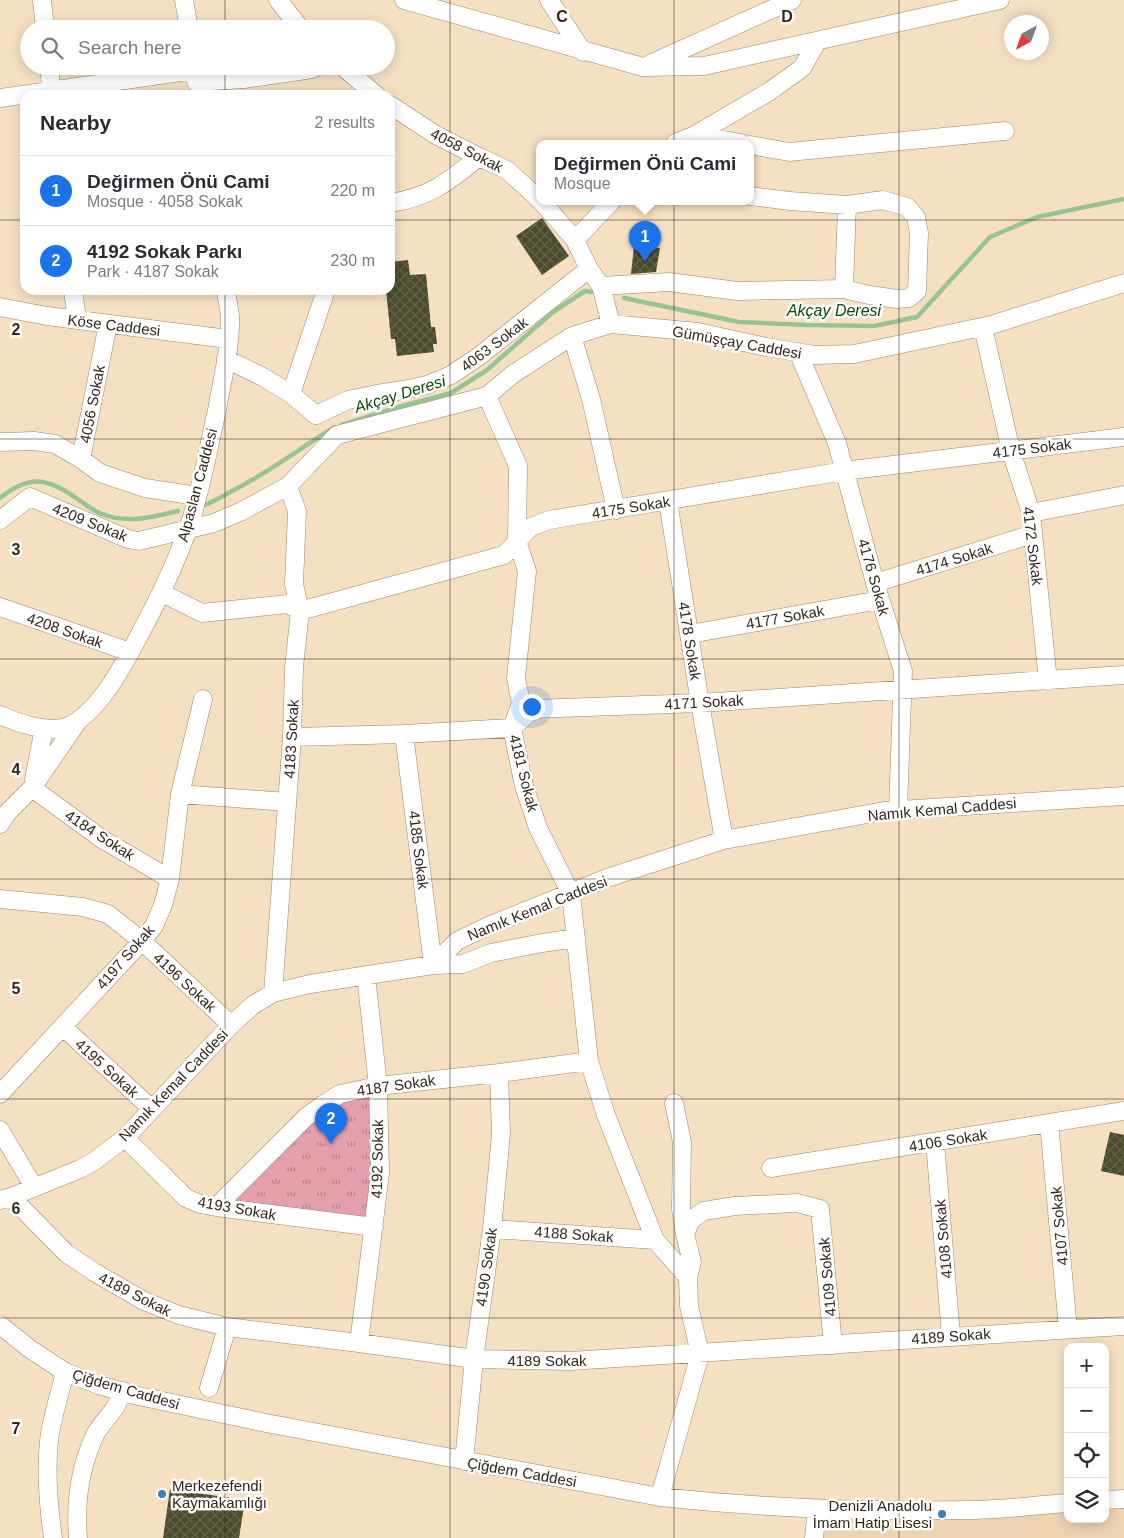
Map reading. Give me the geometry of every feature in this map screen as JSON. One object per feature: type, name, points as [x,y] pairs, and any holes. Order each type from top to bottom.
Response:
[{"type":"street","points":[[42,0],[44,20]]},
{"type":"street","points":[[184,0],[187,20]]},
{"type":"street","points":[[278,0],[294,20]]},
{"type":"street","points":[[404,0],[423,3],[583,52],[643,67],[704,66],[1000,0]]},
{"type":"street","points":[[549,0],[583,52]]},
{"type":"street","points":[[643,67],[792,0]]},
{"type":"street","points":[[682,140],[695,135],[770,91],[802,68],[817,42]]},
{"type":"street","points":[[50,75],[52,90]]},
{"type":"street","points":[[81,90],[195,78],[244,79],[271,75]]},
{"type":"street","points":[[353,75],[370,90]]},
{"type":"street","points":[[0,98],[20,96]]},
{"type":"street","name":"4058 Sokak","points":[[395,108],[436,135],[507,170],[536,196]]},
{"type":"street","points":[[754,146],[788,152],[1005,131]]},
{"type":"street","points":[[695,135],[724,140]]},
{"type":"street","points":[[395,202],[431,192],[452,180],[479,157]]},
{"type":"street","points":[[601,286],[669,282],[738,291],[844,289],[897,299],[909,298],[917,291],[918,233],[916,217],[907,207],[883,200],[847,205],[754,196]]},
{"type":"street","name":"4058 Sokak","points":[[544,205],[575,240],[589,270],[601,286],[611,324]]},
{"type":"street","points":[[575,240],[608,205]]},
{"type":"street","points":[[844,289],[847,205]]},
{"type":"street","name":"4063 Sokak","points":[[226,359],[263,377],[291,394],[316,415],[348,400],[427,385],[451,375],[478,358],[589,270]]},
{"type":"street","name":"Gümüşçay Caddesi","points":[[188,528],[214,523],[242,511],[288,486],[337,435],[487,396],[513,374],[572,336],[611,324],[698,332],[814,355],[854,354],[983,327],[1124,283]]},
{"type":"street","points":[[74,295],[77,320]]},
{"type":"street","name":"Alpaslan Caddesi","points":[[0,715],[21,723],[44,728],[64,728],[78,720],[92,707],[119,673],[162,593],[188,528],[211,437],[226,359],[230,317],[227,295]]},
{"type":"street","points":[[291,394],[324,295]]},
{"type":"street","name":"Köse Caddesi","points":[[0,307],[47,316],[228,339]]},
{"type":"street","name":"4056 Sokak","points":[[0,442],[34,441],[55,444],[81,459],[108,324]]},
{"type":"street","name":"4172 Sokak","points":[[983,327],[1011,451],[1031,512],[1048,681]]},
{"type":"street","points":[[572,336],[591,399],[616,510]]},
{"type":"street","name":"4176 Sokak","points":[[798,352],[837,443],[874,583],[903,671],[898,810]]},
{"type":"street","name":"4181 Sokak","points":[[487,396],[518,466],[517,541],[527,571],[516,678],[521,703],[512,728],[524,786],[538,828],[571,894],[589,1062],[606,1115],[655,1240]]},
{"type":"street","name":"4175 Sokak","points":[[300,612],[504,555],[531,527],[549,520],[844,471],[1124,436]]},
{"type":"street","points":[[81,459],[100,473],[145,488],[197,496]]},
{"type":"street","name":"4183 Sokak","points":[[273,993],[292,737],[294,667],[300,612],[294,584],[297,511],[288,486]]},
{"type":"street","points":[[1031,512],[1124,495]]},
{"type":"street","name":"4209 Sokak","points":[[0,520],[30,498],[128,539],[139,540],[188,528]]},
{"type":"street","name":"4178 Sokak","points":[[668,501],[724,840]]},
{"type":"street","name":"4174 Sokak","points":[[874,583],[1033,534]]},
{"type":"street","points":[[162,593],[202,612],[288,604],[300,612]]},
{"type":"street","name":"4177 Sokak","points":[[690,634],[880,600]]},
{"type":"street","name":"4208 Sokak","points":[[0,607],[130,652]]},
{"type":"street","name":"4171 Sokak","points":[[512,728],[533,709],[700,703],[1124,675]]},
{"type":"street","name":"4197 Sokak","points":[[0,1094],[154,926],[163,905],[170,878],[180,794],[203,699]]},
{"type":"street","points":[[0,824],[8,812],[32,788],[78,720]]},
{"type":"street","points":[[32,788],[44,728]]},
{"type":"street","points":[[292,737],[404,734],[512,728]]},
{"type":"street","name":"4185 Sokak","points":[[404,734],[434,966]]},
{"type":"street","name":"4184 Sokak","points":[[32,788],[102,839],[170,878]]},
{"type":"street","points":[[180,794],[287,802]]},
{"type":"street","name":"Namık Kemal Caddesi","points":[[6,1199],[80,1169],[110,1151],[125,1138],[231,1025],[253,1005],[273,993],[310,984],[434,966],[458,941],[488,926],[607,878],[724,840],[884,811],[1124,796]]},
{"type":"street","name":"4196 Sokak","points":[[0,899],[83,907],[108,914],[142,941],[231,1025]]},
{"type":"street","points":[[434,966],[463,964],[491,953],[576,938]]},
{"type":"street","name":"4192 Sokak","points":[[359,1343],[380,1172],[378,1086],[366,975]]},
{"type":"street","name":"4195 Sokak","points":[[63,1027],[152,1109]]},
{"type":"street","name":"4187 Sokak","points":[[216,1207],[306,1117],[340,1094],[378,1086],[589,1062]]},
{"type":"street","name":"4190 Sokak","points":[[464,1461],[474,1359],[492,1228],[501,1134],[499,1073]]},
{"type":"street","points":[[660,1497],[700,1354],[689,1306],[688,1277],[692,1262],[681,1209],[682,1142],[674,1103]]},
{"type":"street","name":"4106 Sokak","points":[[771,1168],[1124,1111]]},
{"type":"street","name":"4107 Sokak","points":[[1049,1123],[1068,1328]]},
{"type":"street","points":[[0,1130],[34,1187]]},
{"type":"street","name":"4193 Sokak","points":[[125,1138],[186,1198],[200,1204],[374,1227]]},
{"type":"street","name":"4108 Sokak","points":[[935,1142],[951,1336]]},
{"type":"street","name":"4189 Sokak","points":[[6,1199],[66,1253],[94,1272],[153,1305],[179,1316],[227,1327],[474,1359],[570,1361],[700,1354],[1068,1328],[1124,1326]]},
{"type":"street","name":"4109 Sokak","points":[[685,1234],[691,1220],[704,1212],[735,1206],[797,1203],[820,1209],[833,1344]]},
{"type":"street","name":"4188 Sokak","points":[[492,1228],[655,1240]]},
{"type":"street","points":[[655,1240],[688,1277]]},
{"type":"street","name":"Çiğdem Caddesi","points":[[0,1325],[30,1349],[65,1372],[99,1385],[201,1410],[660,1497],[726,1504],[817,1509],[971,1510],[1064,1503]]},
{"type":"street","points":[[209,1388],[227,1327]]},
{"type":"street","points":[[53,1538],[48,1484],[48,1454],[50,1432],[65,1372]]},
{"type":"street","points":[[78,1538],[79,1484],[87,1456],[97,1432],[114,1409],[123,1391]]},
{"type":"street","points":[[1109,1500],[1124,1499]]},
{"type":"street","points":[[814,1538],[817,1509]]},
{"type":"shaded area","name":"Denizli Anadolu İmam Hatip Lisesi","points":[[1124,1499],[1124,1538],[814,1538],[817,1509],[1064,1503],[1064,1523],[1109,1523],[1109,1500]]},
{"type":"green space","points":[[367,1095],[369,1097],[374,1170],[366,1217],[238,1205],[234,1200],[315,1119],[337,1102]]},
{"type":"building","points":[[542,218],[569,256],[542,275],[516,236]]},
{"type":"building","points":[[634,246],[660,248],[656,272],[631,274]]},
{"type":"building","points":[[408,260],[410,275],[426,274],[431,327],[435,327],[437,344],[433,344],[434,352],[397,356],[395,339],[391,339],[387,295],[395,295],[395,261]]},
{"type":"building","points":[[1110,1132],[1124,1135],[1124,1176],[1101,1171]]},
{"type":"building","points":[[170,1489],[245,1500],[239,1538],[163,1538]]},
{"type":"waterway","name":"Akçay Deresi","points":[[624,298],[739,322],[874,326],[917,317],[990,237],[1037,217],[1124,199]]},
{"type":"waterway","name":"Akçay Deresi","points":[[342,425],[451,393],[487,370],[553,312],[585,291],[591,292]]},
{"type":"waterway","name":"Akçay Deresi","points":[[204,505],[258,476],[335,427]]},
{"type":"waterway","name":"Akçay Deresi","points":[[0,498],[20,485],[38,482],[56,486],[95,511],[111,517],[140,519],[178,511]]},
{"type":"place","name":"Değirmen Önü Cami","points":[[645,262]]},
{"type":"place","name":"4192 Sokak Parkı","points":[[331,1144]]},
{"type":"place","name":"Merkezefendi Kaymakamlığı","points":[[162,1494]]},
{"type":"place","name":"Denizli Anadolu İmam Hatip Lisesi","points":[[942,1514]]}]
